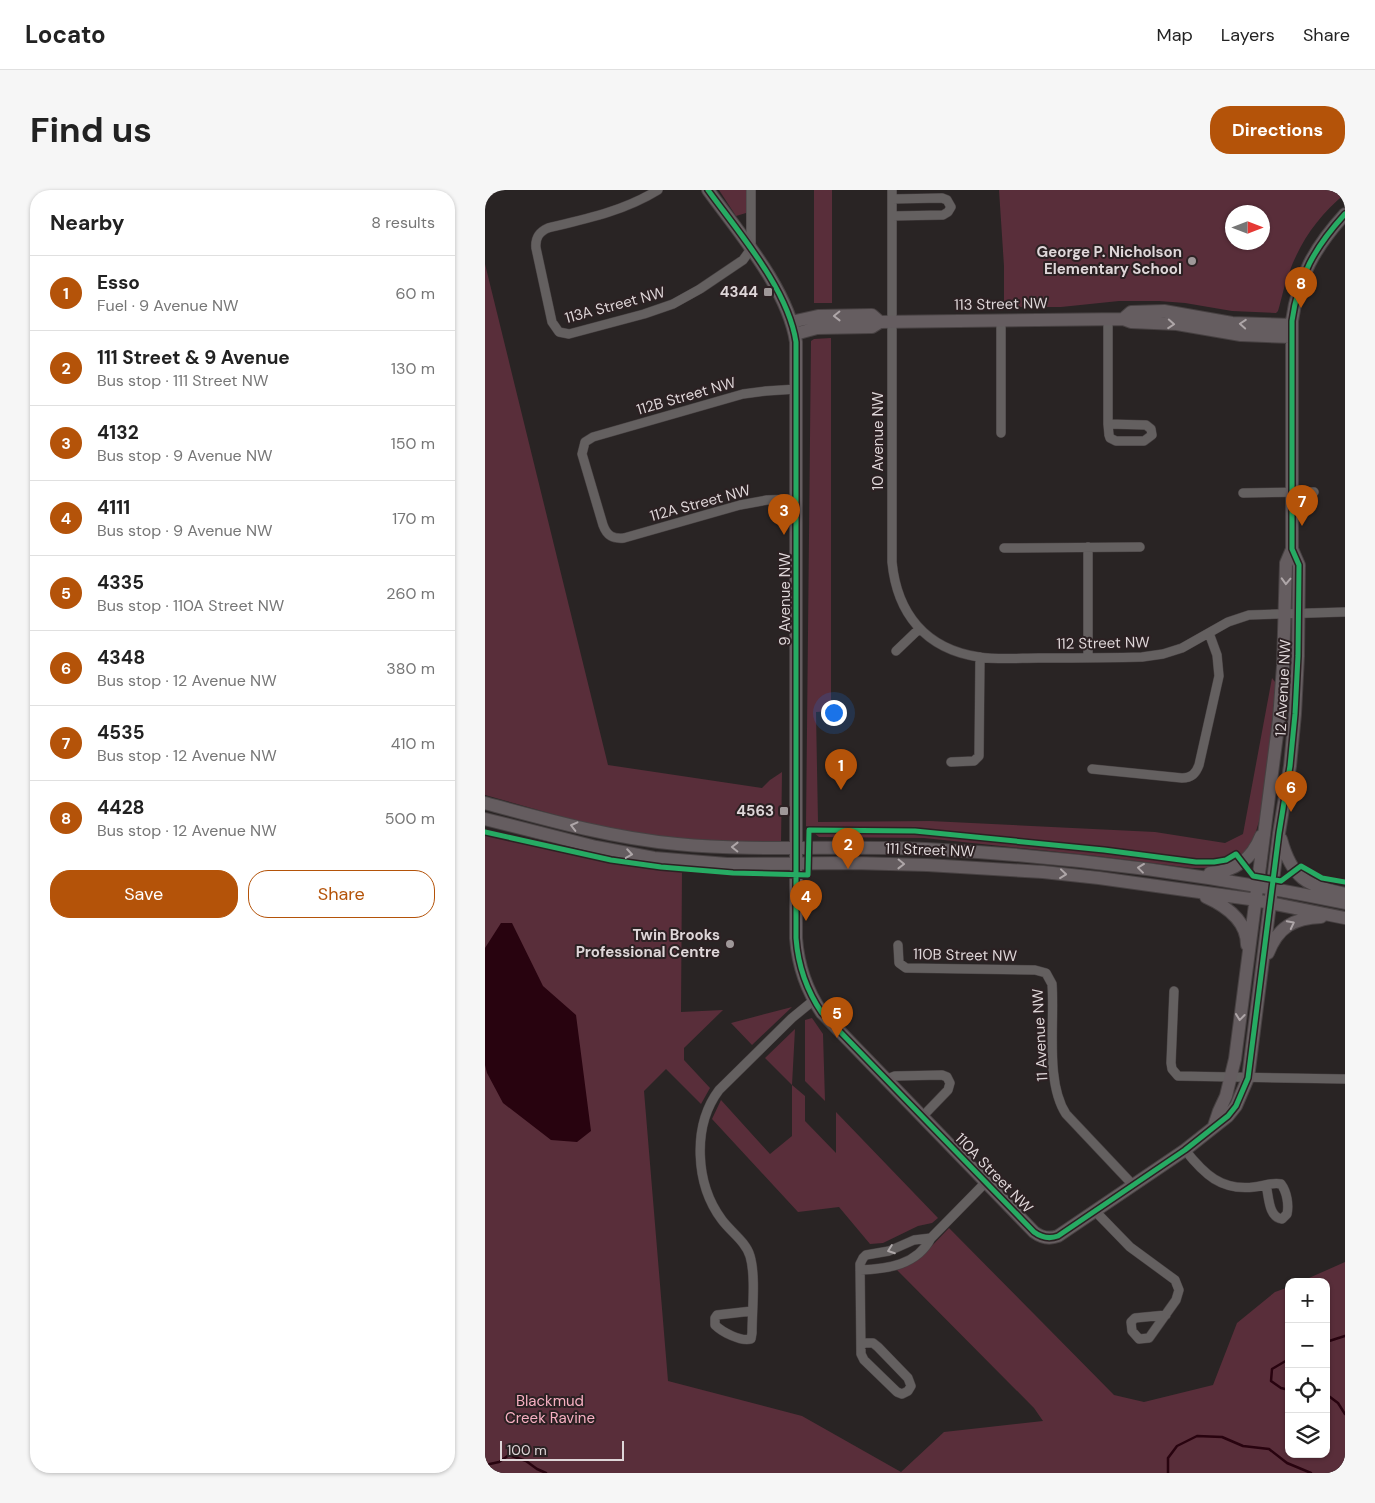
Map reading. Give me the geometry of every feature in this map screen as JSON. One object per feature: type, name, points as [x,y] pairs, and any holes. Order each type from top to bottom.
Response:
[{"type":"street","name":"113A Street NW","points":[[658,190],[621,208],[599,216],[548,228],[538,236],[536,248],[551,322],[559,332],[569,334],[644,314],[673,304],[700,290],[743,260],[751,249]]},
{"type":"street","name":"9 Avenue NW","points":[[708,190],[751,249],[777,289],[793,328],[797,351],[797,946],[803,972],[814,1000]]},
{"type":"street","points":[[751,190],[751,249]]},
{"type":"street","name":"10 Avenue NW","points":[[892,216],[943,215],[951,207],[947,200],[942,198],[892,194],[886,322],[892,562],[898,594],[908,616],[919,629]]},
{"type":"street","name":"12 Avenue NW","points":[[1239,1078],[1247,969],[1279,719],[1283,666],[1286,563],[1292,550],[1292,331],[1296,300],[1307,265],[1327,233],[1345,214]]},
{"type":"street","name":"113 Street NW","points":[[793,328],[818,316],[872,315],[886,322],[1123,319],[1131,322],[1177,324],[1241,335],[1292,331]]},
{"type":"street","points":[[1108,319],[1108,424]]},
{"type":"street","points":[[1001,321],[1001,434]]},
{"type":"street","name":"112B Street NW","points":[[611,537],[603,526],[583,458],[585,442],[593,437],[743,394],[797,390]]},
{"type":"street","points":[[1243,493],[1314,492]]},
{"type":"street","name":"112A Street NW","points":[[611,537],[624,538],[750,503],[797,499]]},
{"type":"street","points":[[1087,547],[1088,658]]},
{"type":"street","points":[[1004,548],[1140,547]]},
{"type":"street","name":"12 Avenue NW","points":[[1185,1150],[1214,1126],[1226,1096],[1239,1078],[1261,980],[1279,833],[1290,766],[1295,714],[1299,565],[1292,550]]},
{"type":"street","name":"112 Street NW","points":[[919,629],[951,649],[980,657],[1088,658],[1157,656],[1182,648],[1228,622],[1243,616],[1260,613],[1345,612]]},
{"type":"street","points":[[896,651],[919,629]]},
{"type":"street","points":[[1092,769],[1183,778],[1193,775],[1199,765],[1219,676],[1217,655],[1209,633]]},
{"type":"street","points":[[951,762],[975,761],[979,756],[980,657]]},
{"type":"street","name":"111 Street NW","points":[[485,803],[599,832],[651,841],[719,847],[906,849],[989,853],[1190,874],[1258,885],[1345,903]]},
{"type":"street","name":"111 Street NW","points":[[485,819],[596,848],[654,858],[727,864],[927,865],[1013,870],[1099,878],[1190,890],[1270,902],[1342,917]]},
{"type":"street","points":[[1190,874],[1219,873],[1236,866],[1252,852],[1266,822]]},
{"type":"street","points":[[1279,833],[1285,854],[1294,871],[1304,880],[1327,890],[1345,894]]},
{"type":"street","points":[[1190,890],[1222,904],[1236,917],[1247,939],[1247,969]]},
{"type":"street","points":[[1261,980],[1273,941],[1284,928],[1309,918],[1342,917]]},
{"type":"street","name":"110B Street NW","points":[[899,945],[899,961],[904,968],[1035,970],[1043,971],[1049,977]]},
{"type":"street","name":"11 Avenue NW","points":[[1049,977],[1052,988],[1054,1077],[1060,1102],[1067,1114],[1133,1185]]},
{"type":"street","points":[[1174,991],[1171,1063],[1172,1070],[1176,1074],[1182,1077],[1345,1079]]},
{"type":"street","points":[[752,1311],[717,1315],[715,1325],[742,1339],[749,1340],[752,1337],[752,1311],[752,1272],[748,1251],[717,1212],[705,1184],[700,1145],[703,1123],[711,1102],[719,1090],[792,1018],[814,1000]]},
{"type":"street","name":"110A Street NW","points":[[814,1000],[822,1013],[885,1080],[1034,1232],[1043,1237],[1051,1238],[1058,1236],[1185,1150]]},
{"type":"street","points":[[885,1080],[895,1076],[912,1075],[942,1075],[947,1077],[950,1083],[948,1090],[922,1116]]},
{"type":"street","points":[[1185,1150],[1203,1172],[1223,1183],[1248,1187],[1267,1185]]},
{"type":"street","points":[[860,1270],[892,1267],[911,1259],[926,1247],[931,1238],[986,1182]]},
{"type":"street","points":[[1095,1211],[1130,1247],[1177,1283],[1178,1297],[1165,1315]]},
{"type":"street","points":[[861,1346],[864,1342],[869,1342],[878,1347],[908,1378],[911,1386],[908,1391],[903,1394],[895,1390],[864,1360],[861,1354],[860,1270],[861,1260],[866,1255],[889,1251],[914,1240],[931,1238]]},
{"type":"green space","points":[[719,190],[747,190],[746,213],[736,216]]},
{"type":"green space","points":[[814,190],[832,190],[832,303],[814,303]]},
{"type":"green space","points":[[999,190],[1345,190],[1345,194],[1319,220],[1305,240],[1293,262],[1276,313],[1232,311],[1185,303],[1159,301],[1119,301],[1061,307],[1004,307],[1004,266]]},
{"type":"green space","points":[[485,264],[608,765],[762,788],[782,772],[781,844],[675,838],[602,828],[485,795]]},
{"type":"green space","points":[[831,338],[831,711],[816,712],[818,822],[930,821],[1155,832],[1225,843],[1243,834],[1272,678],[1278,686],[1263,808],[1251,848],[1237,862],[1219,868],[1192,868],[924,838],[819,837],[806,826],[811,341],[814,339]]},
{"type":"green space","name":"Blackmud Creek Ravine","points":[[485,832],[611,860],[682,869],[681,1012],[723,1010],[684,1048],[684,1060],[710,1088],[701,1104],[666,1069],[644,1091],[668,1381],[802,1416],[901,1472],[944,1432],[1043,1421],[1034,1408],[897,1270],[926,1252],[949,1228],[1114,1395],[1144,1402],[1213,1385],[1237,1323],[1275,1292],[1285,1288],[1285,1458],[1330,1458],[1330,1278],[1309,1278],[1345,1262],[1345,1473],[485,1473]]},
{"type":"green space","points":[[792,1007],[752,1045],[731,1023]]},
{"type":"green space","points":[[812,1018],[823,1034],[825,1101],[805,1081],[805,1020]]},
{"type":"green space","points":[[795,1029],[792,1085],[765,1058]]},
{"type":"green space","points":[[792,1085],[805,1096],[805,1121],[836,1153],[836,1112],[938,1218],[932,1223],[918,1226],[883,1243],[870,1244],[839,1207],[798,1212],[712,1119],[721,1100],[770,1154],[792,1136]]},
{"type":"shaded area","points":[[501,923],[512,923],[543,986],[576,1015],[591,1131],[577,1142],[551,1140],[503,1103],[487,1073],[485,1065],[485,948]]},
{"type":"waterway","points":[[1330,1341],[1345,1336]]},
{"type":"waterway","points":[[1285,1361],[1272,1369],[1271,1381],[1285,1389]]},
{"type":"waterway","points":[[1330,1397],[1338,1403],[1345,1414]]},
{"type":"waterway","points":[[1168,1473],[1168,1458],[1177,1446],[1197,1436],[1222,1437],[1243,1446],[1269,1449],[1287,1463],[1311,1473]]},
{"type":"waterway","points":[[485,1465],[499,1462],[509,1455],[526,1461],[546,1473]]},
{"type":"cycle path","points":[[708,190],[761,262],[773,282],[791,322],[796,342],[796,938],[804,977],[822,1013],[1034,1232],[1049,1238],[1058,1236],[1185,1150],[1228,1116],[1236,1106],[1248,1078],[1279,833],[1290,766],[1295,714],[1299,565],[1292,549],[1292,321],[1299,290],[1309,263],[1325,238],[1345,214]]},
{"type":"cycle path","points":[[485,832],[611,860],[661,867],[733,873],[808,875],[809,830],[915,831],[1104,850],[1196,862],[1226,860],[1236,854],[1253,876],[1281,881],[1301,866],[1322,878],[1345,882]]},
{"type":"place","name":"George P. Nicholson Elementary School","points":[[1192,261]]},
{"type":"place","name":"4344","points":[[768,292]]},
{"type":"place","name":"4428","points":[[1301,308]]},
{"type":"place","name":"4535","points":[[1302,526]]},
{"type":"place","name":"4132","points":[[784,535]]},
{"type":"place","name":"Esso","points":[[841,790]]},
{"type":"place","name":"4563","points":[[784,811]]},
{"type":"place","name":"4348","points":[[1291,812]]},
{"type":"place","name":"111 Street & 9 Avenue","points":[[848,869]]},
{"type":"place","name":"4111","points":[[806,921]]},
{"type":"place","name":"Twin Brooks Professional Centre","points":[[730,944]]},
{"type":"place","name":"4335","points":[[837,1038]]}]
